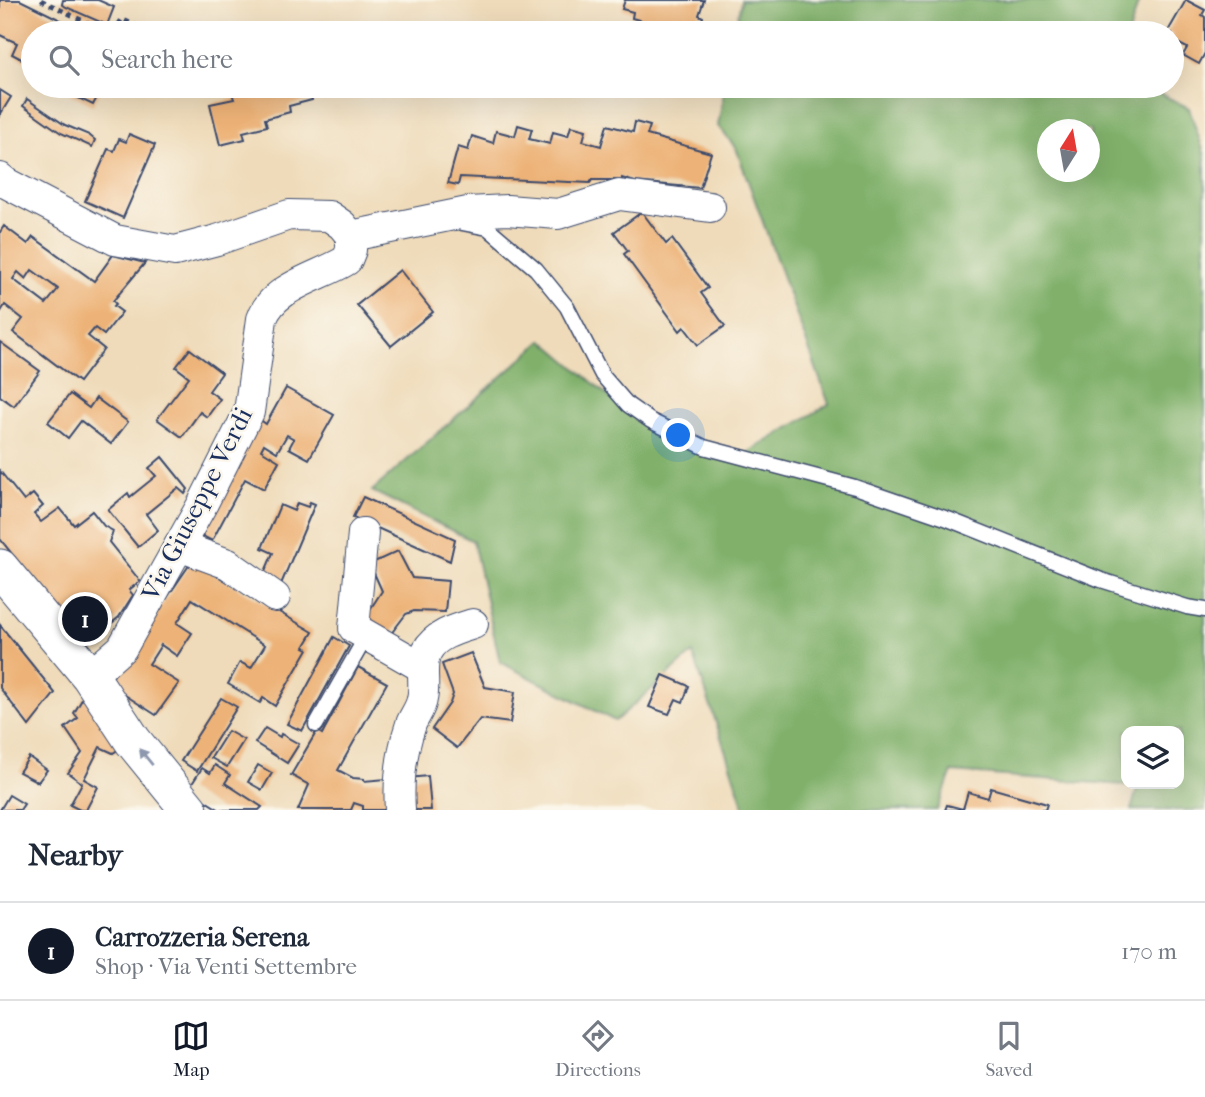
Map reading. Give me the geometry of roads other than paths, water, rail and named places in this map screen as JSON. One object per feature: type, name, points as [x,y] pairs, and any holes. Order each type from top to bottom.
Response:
[{"type":"street","points":[[0,178],[115,240],[175,251],[217,240],[289,215],[328,216],[342,225],[351,236],[468,212],[507,210],[558,214],[619,195],[709,208]]},
{"type":"street","name":"Via Giuseppe Verdi","points":[[90,676],[122,648],[249,412],[262,319],[267,306],[298,284],[347,260],[351,250],[351,236]]},
{"type":"street","points":[[363,533],[354,628],[422,667]]},
{"type":"street","points":[[179,545],[228,564],[275,597]]},
{"type":"street","points":[[0,568],[90,676],[133,741],[189,810]]},
{"type":"street","points":[[400,810],[398,782],[402,755],[412,721],[422,700],[422,667],[426,652],[444,634],[473,624]]},
{"type":"lane","points":[[433,218],[488,228],[536,269],[567,307],[602,375],[628,405],[651,421],[704,447],[855,487],[948,519],[1101,580],[1187,607],[1205,610]]},
{"type":"lane","points":[[316,725],[367,635]]},
{"type":"place","name":"Carrozzeria Serena","points":[[85,619]]}]
